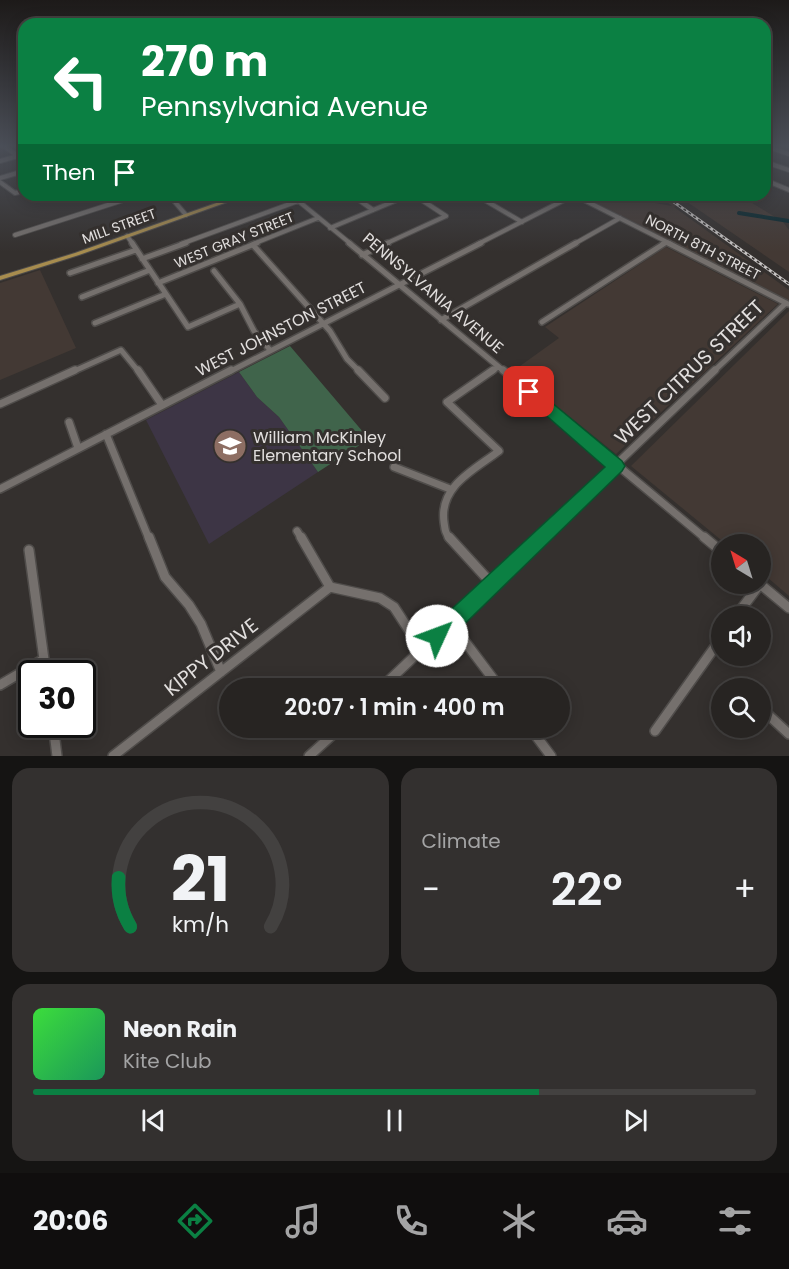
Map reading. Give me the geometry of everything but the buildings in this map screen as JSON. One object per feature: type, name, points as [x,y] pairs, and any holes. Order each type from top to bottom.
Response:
[{"type":"main road","name":"MILL STREET","points":[[0,278],[227,201]]},
{"type":"street","points":[[1,181],[15,193],[18,192]]},
{"type":"street","points":[[771,182],[789,190]]},
{"type":"street","points":[[15,235],[120,201]]},
{"type":"street","points":[[174,201],[186,215]]},
{"type":"street","points":[[142,260],[298,201]]},
{"type":"street","name":"PENNSYLVANIA AVENUE","points":[[298,201],[711,543]]},
{"type":"street","points":[[360,201],[373,210]]},
{"type":"street","points":[[330,228],[395,201]]},
{"type":"street","points":[[362,255],[446,216],[423,201]]},
{"type":"street","points":[[486,201],[522,222]]},
{"type":"street","name":"WEST JOHNSTON STREET","points":[[0,489],[562,201]]},
{"type":"street","name":"NORTH 8TH STREET","points":[[586,201],[788,304]]},
{"type":"street","name":"WEST GRAY STREET","points":[[158,283],[318,218]]},
{"type":"street","points":[[441,320],[620,218]]},
{"type":"street","points":[[127,236],[188,327],[240,304]]},
{"type":"street","points":[[542,322],[666,242]]},
{"type":"street","points":[[253,244],[334,336],[347,358],[385,398]]},
{"type":"street","points":[[70,273],[136,250]]},
{"type":"street","points":[[82,297],[150,270]]},
{"type":"street","points":[[214,271],[240,304],[254,331],[270,350]]},
{"type":"street","points":[[95,323],[166,294]]},
{"type":"street","name":"WEST CITRUS STREET","points":[[392,678],[788,304]]},
{"type":"street","points":[[0,404],[122,350],[151,386],[162,405]]},
{"type":"street","points":[[492,585],[445,533],[442,509],[450,489],[499,451],[447,402],[498,367]]},
{"type":"street","points":[[69,422],[78,448]]},
{"type":"street","points":[[106,434],[165,576],[201,623],[221,672]]},
{"type":"street","points":[[394,467],[450,489]]},
{"type":"street","points":[[297,531],[330,587],[380,598],[394,607],[422,650]]},
{"type":"street","points":[[29,550],[44,660]]},
{"type":"street","name":"KIPPY DRIVE","points":[[113,756],[330,587]]},
{"type":"street","points":[[771,593],[789,608]]},
{"type":"street","points":[[451,623],[492,678]]},
{"type":"street","points":[[655,731],[711,652]]},
{"type":"street","points":[[0,685],[18,675]]},
{"type":"street","points":[[771,717],[789,734]]},
{"type":"street","points":[[55,738],[57,756]]},
{"type":"street","points":[[309,756],[329,738]]},
{"type":"street","points":[[538,738],[551,756]]},
{"type":"shaded area","points":[[592,201],[644,201],[672,206],[666,201],[680,201],[682,202],[674,207],[789,290],[789,300]]},
{"type":"shaded area","points":[[686,201],[749,201],[783,222],[789,230],[789,272]]},
{"type":"shaded area","points":[[666,247],[778,304],[616,454],[513,371],[559,338],[545,327]]},
{"type":"shaded area","points":[[40,270],[76,348],[0,380],[0,283]]},
{"type":"shaded area","points":[[789,311],[789,596],[771,581],[771,534],[714,534],[631,466]]},
{"type":"shaded area","name":"William McKinley Elementary School","points":[[239,372],[257,397],[279,417],[318,472],[209,544],[146,420]]},
{"type":"green space","points":[[290,346],[369,439],[318,472],[279,417],[257,397],[239,372]]},
{"type":"waterway","points":[[739,213],[789,221]]},
{"type":"railway","points":[[672,201],[789,284]]},
{"type":"place","name":"William McKinley Elementary School","points":[[230,446]]},
{"type":"route","points":[[437,636],[617,466],[529,392]]}]
